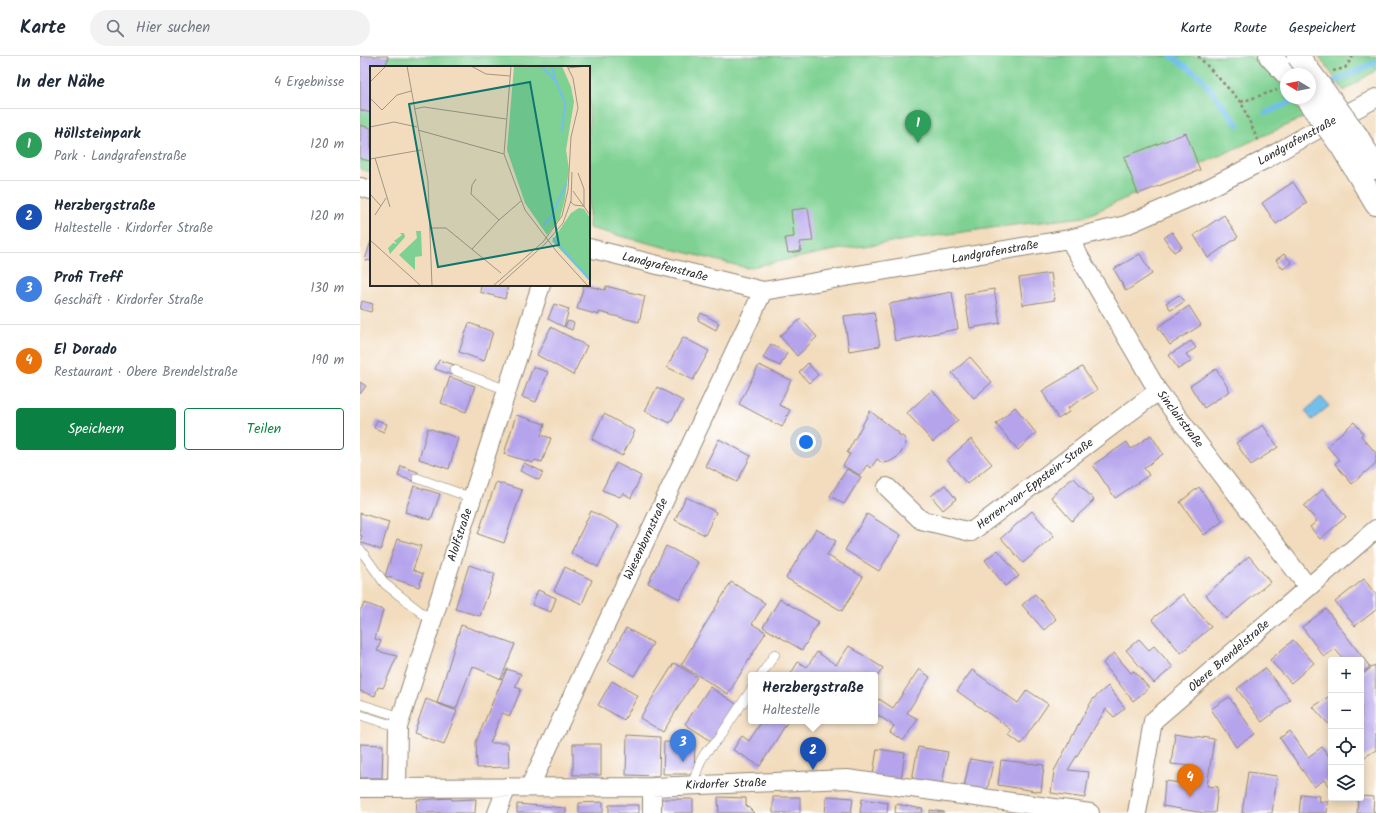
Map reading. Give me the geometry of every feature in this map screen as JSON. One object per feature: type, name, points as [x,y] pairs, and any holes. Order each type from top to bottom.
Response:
[{"type":"street","points":[[1270,56],[1280,76]]},
{"type":"street","points":[[1298,56],[1349,142],[1376,204]]},
{"type":"street","name":"Landgrafenstraße","points":[[590,248],[763,291],[1070,239],[1126,224],[1193,196],[1266,159],[1300,138],[1376,98]]},
{"type":"street","points":[[1312,104],[1376,168]]},
{"type":"street","points":[[360,188],[370,190]]},
{"type":"street","name":"Sinclairstraße","points":[[1070,239],[1158,391],[1308,587]]},
{"type":"street","name":"Alolfstraße","points":[[397,788],[399,722],[541,286]]},
{"type":"street","name":"Wiesenbornstraße","points":[[530,786],[763,291]]},
{"type":"street","name":"Herren-von-Eppstein-Straße","points":[[887,487],[921,520],[971,532],[1158,391]]},
{"type":"street","name":"Obere Brendelstraße","points":[[1137,813],[1153,721],[1376,529]]},
{"type":"street","name":"Kirdorfer Straße","points":[[360,788],[507,786],[652,787],[847,779],[1090,813]]},
{"type":"street","points":[[497,813],[507,786]]},
{"type":"street","points":[[652,787],[652,813]]},
{"type":"lane","points":[[454,370],[507,390]]},
{"type":"lane","points":[[416,478],[472,498]]},
{"type":"lane","points":[[360,549],[385,584],[432,621]]},
{"type":"lane","points":[[763,672],[775,654]]},
{"type":"lane","points":[[692,785],[703,756],[719,738],[748,694]]},
{"type":"lane","points":[[360,704],[399,722]]},
{"type":"lane","points":[[360,715],[399,722]]},
{"type":"path","points":[[1198,56],[1242,102],[1266,159]]},
{"type":"path","points":[[1242,102],[1280,83]]},
{"type":"green space","points":[[360,56],[1251,56],[1280,82],[1280,104],[1295,104],[1305,117],[1084,217],[1006,226],[835,250],[747,268],[590,228],[590,66],[370,66],[370,172],[360,169]]},
{"type":"green space","points":[[1319,56],[1376,56],[1376,70],[1344,91]]},
{"type":"water","points":[[1321,397],[1329,406],[1312,420],[1305,411]]},
{"type":"building","points":[[360,56],[388,56],[386,66],[370,66],[370,113],[360,110]]},
{"type":"building","points":[[360,125],[370,128],[370,161],[360,159]]},
{"type":"building","points":[[1186,133],[1200,170],[1138,194],[1124,157]]},
{"type":"building","points":[[1293,182],[1307,203],[1276,224],[1262,203]]},
{"type":"building","points":[[808,208],[813,241],[800,242],[801,251],[788,253],[785,238],[794,237],[791,210]]},
{"type":"building","points":[[1224,215],[1238,237],[1208,258],[1194,235]]},
{"type":"building","points":[[1172,232],[1182,247],[1174,252],[1164,238]]},
{"type":"building","points":[[370,244],[370,261],[365,260]]},
{"type":"building","points":[[1140,254],[1152,274],[1126,291],[1114,269]]},
{"type":"building","points":[[1284,254],[1292,263],[1283,269],[1276,260]]},
{"type":"building","points":[[1051,273],[1055,300],[1023,305],[1019,278]]},
{"type":"building","points":[[481,286],[508,286],[505,299],[480,292]]},
{"type":"building","points":[[584,286],[605,290],[606,286],[645,296],[639,322],[599,312],[599,315],[577,309]]},
{"type":"building","points":[[994,289],[1000,323],[970,328],[964,294]]},
{"type":"building","points":[[952,292],[958,329],[895,341],[889,304]]},
{"type":"building","points":[[1179,295],[1185,301],[1171,310],[1166,303]]},
{"type":"building","points":[[362,301],[373,304],[371,312],[360,309]]},
{"type":"building","points":[[554,304],[569,309],[564,327],[548,319]]},
{"type":"building","points":[[1189,306],[1201,325],[1170,345],[1158,327]]},
{"type":"building","points":[[874,312],[880,346],[849,351],[844,316]]},
{"type":"building","points":[[701,313],[719,323],[716,330],[698,320]]},
{"type":"building","points":[[801,319],[817,337],[797,356],[780,336]]},
{"type":"building","points":[[568,321],[574,323],[572,330],[565,327]]},
{"type":"building","points":[[469,323],[493,332],[484,361],[459,352]]},
{"type":"building","points":[[551,327],[587,346],[573,375],[537,355]]},
{"type":"building","points":[[683,337],[709,351],[693,380],[667,367]]},
{"type":"building","points":[[1191,341],[1196,348],[1186,354],[1192,361],[1178,369],[1169,355]]},
{"type":"building","points":[[771,344],[787,353],[780,366],[763,358]]},
{"type":"building","points":[[970,357],[992,382],[974,398],[952,373]]},
{"type":"building","points":[[439,360],[455,365],[452,375],[435,369]]},
{"type":"building","points":[[808,363],[818,375],[809,383],[799,372]]},
{"type":"building","points":[[759,365],[791,380],[779,405],[790,410],[782,427],[739,404]]},
{"type":"building","points":[[533,367],[548,372],[536,402],[522,397]]},
{"type":"building","points":[[1082,367],[1097,390],[1068,408],[1069,412],[1058,419],[1042,391]]},
{"type":"building","points":[[1216,369],[1230,391],[1204,408],[1190,386]]},
{"type":"building","points":[[450,377],[475,386],[466,412],[441,403]]},
{"type":"building","points":[[360,382],[366,386],[360,394]]},
{"type":"building","points":[[657,387],[683,401],[670,423],[645,411]]},
{"type":"building","points":[[932,390],[958,420],[933,442],[907,413]]},
{"type":"building","points":[[1015,407],[1036,433],[1018,450],[996,424]]},
{"type":"building","points":[[870,411],[905,438],[906,444],[899,456],[889,462],[882,463],[877,459],[871,468],[867,465],[860,475],[843,466],[850,454],[847,453]]},
{"type":"building","points":[[604,414],[635,431],[622,456],[592,439]]},
{"type":"building","points":[[516,415],[545,424],[541,435],[551,438],[542,462],[535,460],[533,463],[504,454]]},
{"type":"building","points":[[377,420],[387,424],[384,432],[374,428]]},
{"type":"building","points":[[1354,422],[1363,433],[1361,436],[1376,453],[1376,463],[1352,484],[1335,464],[1339,460],[1327,446]]},
{"type":"building","points":[[1263,425],[1278,447],[1251,465],[1236,443]]},
{"type":"building","points":[[428,428],[458,438],[449,469],[419,459]]},
{"type":"building","points":[[1151,435],[1163,454],[1144,468],[1149,475],[1115,498],[1093,465],[1127,442],[1131,449]]},
{"type":"building","points":[[719,439],[751,456],[737,482],[705,466]]},
{"type":"building","points":[[971,439],[992,464],[967,484],[947,460]]},
{"type":"building","points":[[524,463],[543,472],[539,480],[520,471]]},
{"type":"building","points":[[616,463],[641,476],[631,498],[623,493],[620,497],[602,490]]},
{"type":"building","points":[[401,466],[418,472],[416,482],[398,476]]},
{"type":"building","points":[[847,469],[861,477],[844,504],[830,496]]},
{"type":"building","points":[[1073,477],[1094,500],[1072,521],[1051,497]]},
{"type":"building","points":[[496,482],[522,490],[504,543],[478,534]]},
{"type":"building","points":[[945,485],[956,499],[943,510],[931,496]]},
{"type":"building","points":[[414,486],[440,494],[431,520],[405,512]]},
{"type":"building","points":[[1199,487],[1223,521],[1204,535],[1180,502]]},
{"type":"building","points":[[1323,489],[1346,517],[1320,539],[1310,527],[1317,521],[1304,506]]},
{"type":"building","points":[[686,497],[716,512],[705,535],[675,520]]},
{"type":"building","points":[[591,511],[619,525],[598,567],[571,553]]},
{"type":"building","points":[[1032,511],[1054,536],[1023,563],[1001,538]]},
{"type":"building","points":[[360,513],[389,522],[381,550],[360,542],[362,536],[360,535]]},
{"type":"building","points":[[867,514],[901,535],[879,571],[845,550]]},
{"type":"building","points":[[816,529],[836,541],[827,555],[863,577],[842,611],[786,578]]},
{"type":"building","points":[[397,539],[421,546],[413,570],[423,574],[419,587],[385,576]]},
{"type":"building","points":[[666,546],[698,562],[680,599],[648,583]]},
{"type":"building","points":[[998,550],[1019,576],[1005,586],[985,560]]},
{"type":"building","points":[[1249,556],[1270,582],[1226,619],[1206,595]]},
{"type":"building","points":[[469,565],[495,574],[480,616],[455,609]]},
{"type":"building","points":[[565,567],[592,580],[582,604],[554,591]]},
{"type":"building","points":[[1364,579],[1376,595],[1376,610],[1355,626],[1335,602]]},
{"type":"building","points":[[731,582],[765,603],[752,624],[766,632],[728,694],[681,665]]},
{"type":"building","points":[[538,590],[556,598],[551,612],[532,605]]},
{"type":"building","points":[[1035,594],[1056,619],[1044,630],[1022,605]]},
{"type":"building","points":[[1183,594],[1211,627],[1181,653],[1152,619]]},
{"type":"building","points":[[780,599],[819,622],[802,650],[763,627]]},
{"type":"building","points":[[365,603],[383,610],[375,639],[381,641],[377,651],[397,656],[383,688],[378,687],[375,696],[360,691],[360,610]]},
{"type":"building","points":[[1326,609],[1362,657],[1342,657],[1335,649],[1324,657],[1302,627]]},
{"type":"building","points":[[461,625],[515,644],[501,679],[472,666],[456,709],[437,703]]},
{"type":"building","points":[[626,628],[653,643],[634,676],[608,661]]},
{"type":"building","points":[[1139,639],[1149,650],[1154,646],[1173,667],[1154,683],[1126,650]]},
{"type":"building","points":[[1293,640],[1314,663],[1291,683],[1270,660]]},
{"type":"building","points":[[849,646],[883,668],[878,676],[878,672],[792,672],[798,662],[807,667],[817,652],[836,665]]},
{"type":"building","points":[[1114,653],[1131,673],[1134,671],[1149,688],[1133,701],[1103,663]]},
{"type":"building","points":[[1364,659],[1370,667],[1364,671]]},
{"type":"building","points":[[674,663],[697,677],[663,732],[640,718]]},
{"type":"building","points":[[1375,665],[1376,750],[1364,757],[1364,693],[1364,673]]},
{"type":"building","points":[[1265,668],[1290,700],[1262,722],[1237,689]]},
{"type":"building","points":[[507,669],[521,674],[515,687],[521,689],[510,716],[502,713],[490,743],[508,743],[509,767],[477,768],[476,742]]},
{"type":"building","points":[[919,669],[930,677],[907,713],[918,719],[903,741],[890,732],[894,726],[878,715],[878,700],[879,699],[893,708]]},
{"type":"building","points":[[972,670],[1018,703],[1027,690],[1048,704],[1021,744],[1009,735],[1012,730],[957,691]]},
{"type":"building","points":[[612,681],[638,696],[624,720],[598,705]]},
{"type":"building","points":[[1108,686],[1125,708],[1114,717],[1106,709],[1068,770],[1089,772],[1085,798],[1051,793],[1054,771],[1083,716],[1093,699]]},
{"type":"building","points":[[710,687],[738,705],[713,742],[685,724]]},
{"type":"building","points":[[1229,697],[1255,734],[1236,747],[1211,709]]},
{"type":"building","points":[[1328,697],[1328,724],[1313,707]]},
{"type":"building","points":[[426,699],[457,711],[444,744],[414,733]]},
{"type":"building","points":[[760,724],[786,724],[760,766],[733,750],[742,736],[749,741]]},
{"type":"building","points":[[1290,731],[1308,757],[1322,747],[1328,755],[1328,785],[1324,780],[1314,787],[1280,738]]},
{"type":"building","points":[[1175,733],[1214,739],[1207,786],[1218,787],[1215,813],[1204,813],[1163,806],[1165,781],[1189,784],[1192,766],[1171,764]]},
{"type":"building","points":[[627,735],[660,737],[659,776],[626,775]]},
{"type":"building","points":[[664,742],[695,743],[694,774],[663,774]]},
{"type":"building","points":[[360,744],[383,745],[382,778],[360,778]]},
{"type":"building","points":[[573,744],[601,744],[601,775],[573,775]]},
{"type":"building","points":[[918,747],[948,752],[942,785],[912,780]]},
{"type":"building","points":[[877,749],[905,753],[901,780],[873,775]]},
{"type":"building","points":[[970,759],[993,763],[987,791],[964,787]]},
{"type":"building","points":[[1001,760],[1044,765],[1041,792],[998,785]]},
{"type":"building","points":[[1248,772],[1277,776],[1272,813],[1242,813]]},
{"type":"building","points":[[1301,794],[1320,796],[1319,801],[1328,802],[1327,813],[1299,813]]},
{"type":"building","points":[[827,796],[853,798],[851,813],[825,813]]},
{"type":"building","points":[[1364,796],[1374,797],[1373,811],[1376,813],[1357,813],[1358,801],[1364,801]]},
{"type":"building","points":[[718,797],[746,798],[746,805],[754,813],[719,813]]},
{"type":"building","points":[[773,797],[800,797],[800,813],[773,813]]},
{"type":"building","points":[[451,798],[452,800],[476,799],[475,813],[416,813],[417,800]]},
{"type":"building","points":[[659,799],[693,799],[693,813],[659,813]]},
{"type":"building","points":[[862,799],[888,803],[887,813],[860,813]]},
{"type":"building","points":[[603,802],[603,813],[579,813],[579,803]]},
{"type":"building","points":[[517,804],[566,808],[566,813],[517,813]]},
{"type":"building","points":[[896,804],[923,809],[922,813],[895,813]]},
{"type":"building","points":[[609,805],[639,805],[639,813],[609,813]]},
{"type":"building","points":[[930,810],[944,812],[944,813],[930,813]]},
{"type":"waterway","points":[[1171,56],[1200,76],[1238,125]]},
{"type":"waterway","points":[[1325,86],[1376,62]]},
{"type":"waterway","points":[[1266,113],[1286,104]]},
{"type":"place","name":"Höllsteinpark","points":[[918,143]]},
{"type":"place","name":"Profi Treff","points":[[683,762]]},
{"type":"place","name":"Herzbergstraße","points":[[813,770]]},
{"type":"place","name":"El Dorado","points":[[1190,797]]}]
